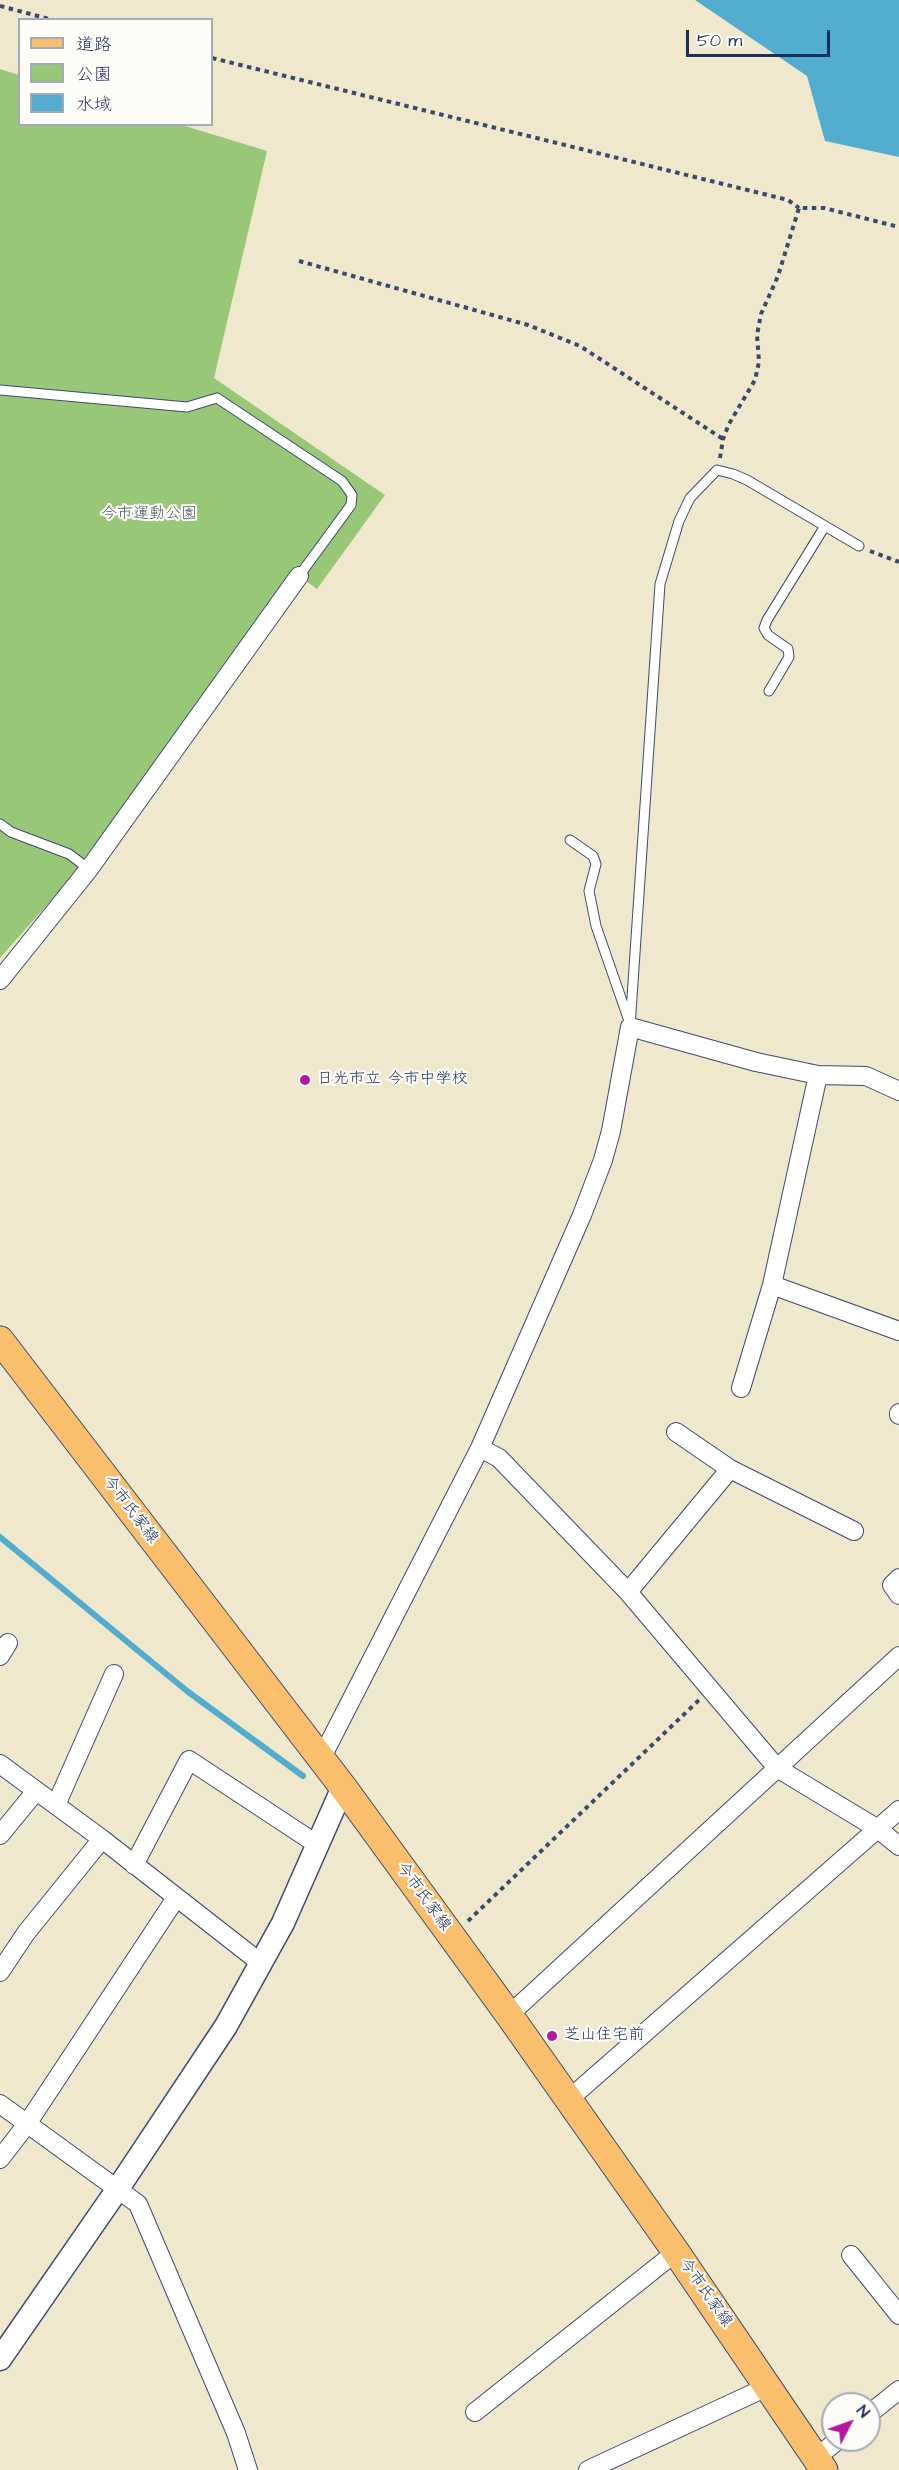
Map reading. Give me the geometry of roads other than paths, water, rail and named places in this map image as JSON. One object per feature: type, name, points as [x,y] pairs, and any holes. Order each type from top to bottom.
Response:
[{"type":"main road","name":"今市氏家線","points":[[0,1340],[343,1787],[676,2252],[820,2464]]},
{"type":"street","points":[[0,980],[89,869],[299,576]]},
{"type":"street","points":[[321,1760],[480,1448],[582,1215],[603,1160],[611,1131],[630,1026],[756,1062],[818,1075],[866,1076],[899,1090]]},
{"type":"street","points":[[741,1388],[772,1285],[818,1075]]},
{"type":"street","points":[[772,1285],[899,1331]]},
{"type":"street","points":[[676,1432],[730,1469],[854,1530]]},
{"type":"street","points":[[480,1448],[499,1458],[628,1592],[777,1768],[878,1828],[899,1846]]},
{"type":"street","points":[[628,1592],[730,1469]]},
{"type":"street","points":[[899,1578],[892,1585],[899,1595]]},
{"type":"street","points":[[508,2015],[899,1656]]},
{"type":"street","points":[[56,1805],[114,1674]]},
{"type":"street","points":[[134,1865],[189,1760],[318,1845]]},
{"type":"street","points":[[0,1764],[102,1839],[262,1964]]},
{"type":"street","points":[[0,2359],[117,2190],[226,2026],[262,1964],[343,1787]]},
{"type":"street","points":[[0,1835],[36,1791]]},
{"type":"street","points":[[568,2100],[899,1810]]},
{"type":"street","points":[[0,1972],[26,1933],[102,1839]]},
{"type":"street","points":[[0,2159],[27,2124],[176,1898]]},
{"type":"street","points":[[0,2104],[138,2204],[236,2433],[248,2470]]},
{"type":"street","points":[[476,2412],[676,2252]]},
{"type":"street","points":[[851,2255],[899,2315]]},
{"type":"street","points":[[588,2470],[769,2386]]},
{"type":"street","points":[[881,2404],[899,2390]]},
{"type":"lane","points":[[0,390],[187,407],[217,398],[342,481],[352,495],[351,505],[299,576]]},
{"type":"lane","points":[[630,1026],[660,584],[679,521],[690,498],[717,470],[747,480],[859,546]]},
{"type":"lane","points":[[769,691],[789,657],[788,649],[768,635],[765,628],[767,620],[825,526]]},
{"type":"lane","points":[[0,824],[11,832],[69,854],[89,869]]},
{"type":"lane","points":[[570,840],[593,856],[596,864],[589,891],[596,926],[630,1026]]},
{"type":"water","points":[[695,0],[899,0],[899,157],[825,141],[807,76]]},
{"type":"waterway","points":[[0,1537],[187,1691],[303,1776]]},
{"type":"place","name":"日光市立 今市中学校","points":[[305,1080]]},
{"type":"place","name":"芝山住宅前","points":[[552,2036]]},
{"type":"park label","name":"今市運動公園","points":[[149,515]]}]
